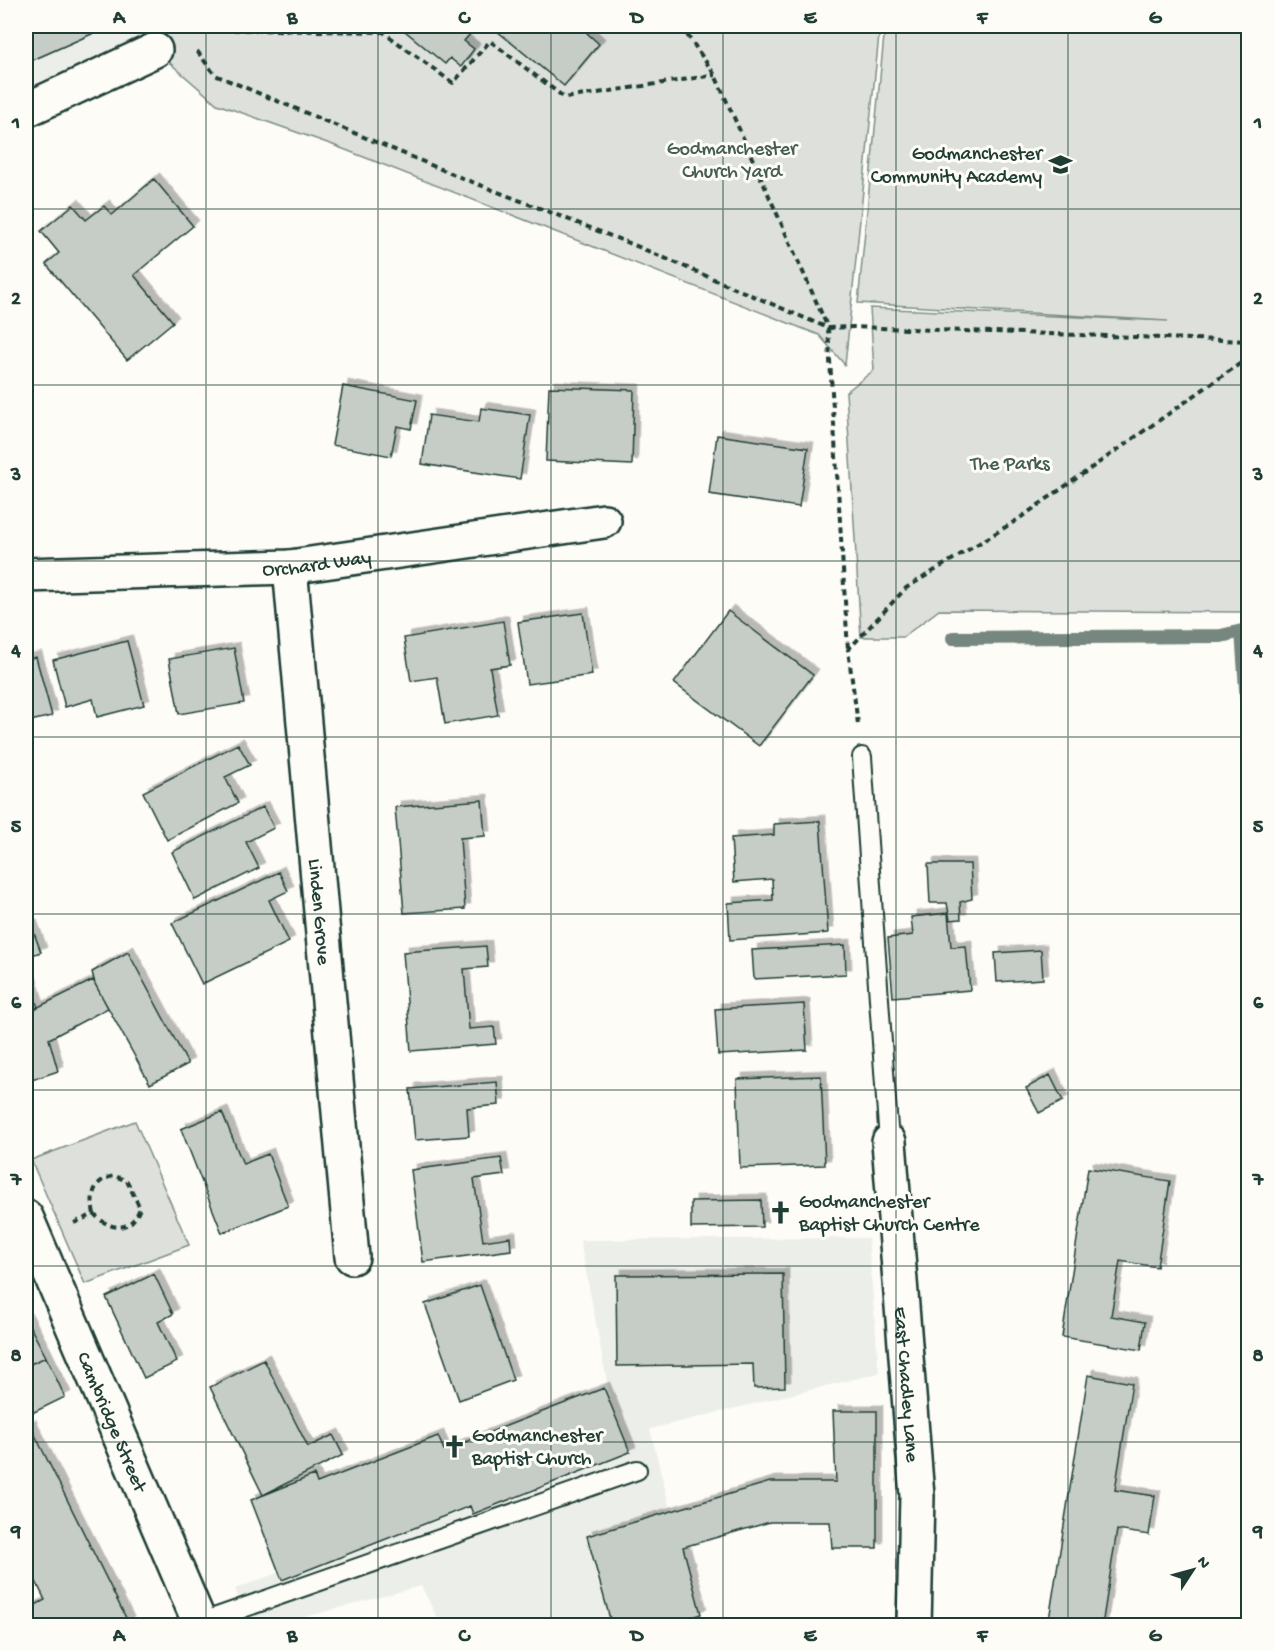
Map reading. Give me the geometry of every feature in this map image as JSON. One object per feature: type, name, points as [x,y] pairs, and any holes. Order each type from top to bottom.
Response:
[{"type":"street","points":[[26,110],[155,50]]},
{"type":"street","name":"Orchard Way","points":[[26,575],[290,567],[604,521]]},
{"type":"street","name":"Linden Grove","points":[[290,567],[352,1257]]},
{"type":"street","name":"East Chadley Lane","points":[[889,1142],[917,1496],[914,1626]]},
{"type":"street","name":"Cambridge Street","points":[[30,1228],[201,1624]]},
{"type":"lane","points":[[862,757],[889,1142]]},
{"type":"lane","points":[[201,1624],[637,1470]]},
{"type":"path","points":[[681,26],[715,75],[828,328],[848,650],[862,757]]},
{"type":"path","points":[[181,29],[383,32],[453,83],[490,41],[565,98],[715,75]]},
{"type":"path","points":[[195,47],[215,75],[399,152],[634,245],[828,328],[1248,341]]},
{"type":"path","points":[[848,650],[906,588],[1017,520],[1248,358]]},
{"type":"path","points":[[115,1176],[128,1181],[140,1208],[137,1217],[128,1225],[112,1228],[102,1223],[94,1214],[92,1194],[100,1181],[115,1176]]},
{"type":"path","points":[[30,1228],[94,1214]]},
{"type":"shaded area","points":[[26,26],[151,26],[150,36],[26,94]]},
{"type":"shaded area","points":[[868,1238],[879,1373],[650,1429],[699,1625],[441,1625],[421,1586],[275,1625],[252,1625],[235,1589],[619,1444],[580,1240]]},
{"type":"green space","name":"Godmanchester Church Yard","points":[[152,26],[880,26],[845,365],[819,335],[333,145],[217,104],[155,50],[150,36]]},
{"type":"green space","name":"The Parks","points":[[885,26],[1248,26],[1248,612],[939,610],[903,637],[861,637],[846,392],[874,370],[870,308],[1168,321],[858,303]]},
{"type":"green space","points":[[135,1121],[189,1245],[85,1284],[31,1160]]},
{"type":"building","points":[[26,26],[102,26],[103,29],[26,63]]},
{"type":"building","points":[[399,26],[477,26],[464,41],[474,49],[461,67],[450,58],[445,64]]},
{"type":"building","points":[[491,26],[594,26],[587,33],[599,44],[564,86]]},
{"type":"building","points":[[154,179],[193,226],[134,275],[173,322],[127,360],[46,264],[59,253],[41,231],[73,205],[86,220],[104,206],[112,215]]},
{"type":"building","points":[[343,386],[417,400],[411,429],[397,426],[391,456],[332,445]]},
{"type":"building","points":[[549,387],[634,390],[632,465],[546,461]]},
{"type":"building","points":[[481,408],[530,415],[520,479],[422,464],[429,415],[479,422]]},
{"type":"building","points":[[717,435],[808,448],[799,507],[709,494]]},
{"type":"building","points":[[728,611],[813,675],[759,746],[674,683]]},
{"type":"building","points":[[583,613],[592,675],[527,684],[518,622]]},
{"type":"building","points":[[503,621],[510,665],[490,668],[498,715],[445,724],[437,677],[411,681],[404,638]]},
{"type":"building","points":[[127,641],[144,705],[97,717],[93,699],[65,707],[53,660]]},
{"type":"building","points":[[234,648],[244,703],[179,714],[169,659]]},
{"type":"building","points":[[36,657],[52,716],[26,722],[26,659]]},
{"type":"building","points":[[238,744],[250,765],[225,777],[238,803],[167,840],[143,792]]},
{"type":"building","points":[[482,800],[485,836],[460,838],[465,909],[404,913],[395,807]]},
{"type":"building","points":[[263,807],[274,828],[246,842],[259,868],[195,900],[172,852]]},
{"type":"building","points":[[820,821],[828,933],[730,940],[728,903],[773,900],[772,879],[734,882],[731,838],[774,835],[774,824]]},
{"type":"building","points":[[928,864],[970,864],[972,899],[960,902],[961,919],[950,920],[947,903],[930,903]]},
{"type":"building","points":[[279,872],[288,891],[269,900],[289,942],[202,984],[172,923]]},
{"type":"building","points":[[948,913],[951,947],[966,946],[970,990],[893,997],[888,938],[913,935],[911,917]]},
{"type":"building","points":[[31,925],[41,952],[26,957],[26,927]]},
{"type":"building","points":[[845,945],[846,974],[754,979],[752,950]]},
{"type":"building","points":[[486,946],[488,967],[464,969],[469,1029],[494,1027],[496,1044],[411,1051],[403,952]]},
{"type":"building","points":[[1041,950],[1043,979],[997,982],[995,953]]},
{"type":"building","points":[[128,952],[188,1064],[150,1084],[95,984],[92,972]]},
{"type":"building","points":[[26,967],[38,1008],[26,1013]]},
{"type":"building","points":[[93,980],[108,1008],[49,1039],[58,1071],[26,1082],[26,1013]]},
{"type":"building","points":[[804,1004],[807,1050],[718,1055],[715,1009]]},
{"type":"building","points":[[1050,1075],[1063,1101],[1039,1113],[1026,1088]]},
{"type":"building","points":[[821,1076],[825,1165],[740,1168],[737,1079]]},
{"type":"building","points":[[497,1082],[499,1105],[467,1108],[469,1136],[415,1140],[410,1089]]},
{"type":"building","points":[[222,1112],[243,1164],[268,1154],[288,1206],[222,1233],[181,1129]]},
{"type":"building","points":[[501,1158],[504,1175],[474,1179],[483,1241],[510,1237],[511,1250],[423,1262],[411,1170]]},
{"type":"building","points":[[1088,1168],[1170,1181],[1157,1267],[1120,1261],[1111,1316],[1145,1322],[1141,1350],[1062,1337]]},
{"type":"building","points":[[761,1200],[762,1227],[691,1228],[691,1201]]},
{"type":"building","points":[[154,1274],[173,1314],[158,1322],[177,1362],[144,1378],[106,1297]]},
{"type":"building","points":[[783,1274],[785,1387],[754,1388],[753,1364],[617,1366],[616,1275]]},
{"type":"building","points":[[480,1285],[513,1380],[459,1400],[425,1304]]},
{"type":"building","points":[[26,1319],[46,1357],[26,1366]]},
{"type":"building","points":[[46,1357],[65,1397],[26,1416],[26,1366]]},
{"type":"building","points":[[264,1360],[308,1447],[333,1435],[343,1455],[263,1495],[210,1387]]},
{"type":"building","points":[[1088,1375],[1132,1383],[1115,1490],[1155,1496],[1149,1535],[1117,1530],[1102,1626],[1048,1626]]},
{"type":"building","points":[[604,1388],[630,1452],[473,1514],[470,1506],[282,1580],[251,1500],[314,1475],[317,1483],[438,1436],[444,1450]]},
{"type":"building","points":[[833,1411],[877,1411],[877,1548],[832,1548],[830,1522],[770,1522],[683,1547],[701,1614],[664,1626],[612,1626],[587,1536],[770,1482],[836,1482]]},
{"type":"building","points":[[30,1425],[130,1626],[26,1626],[26,1610],[45,1600],[26,1561],[26,1428]]},
{"type":"waterway","points":[[953,638],[1221,636],[1242,631],[1248,718]]},
{"type":"place","name":"Godmanchester Community Academy","points":[[1060,164]]},
{"type":"place","name":"Godmanchester Baptist Church Centre","points":[[781,1212]]},
{"type":"place","name":"Godmanchester Baptist Church","points":[[454,1446]]}]
